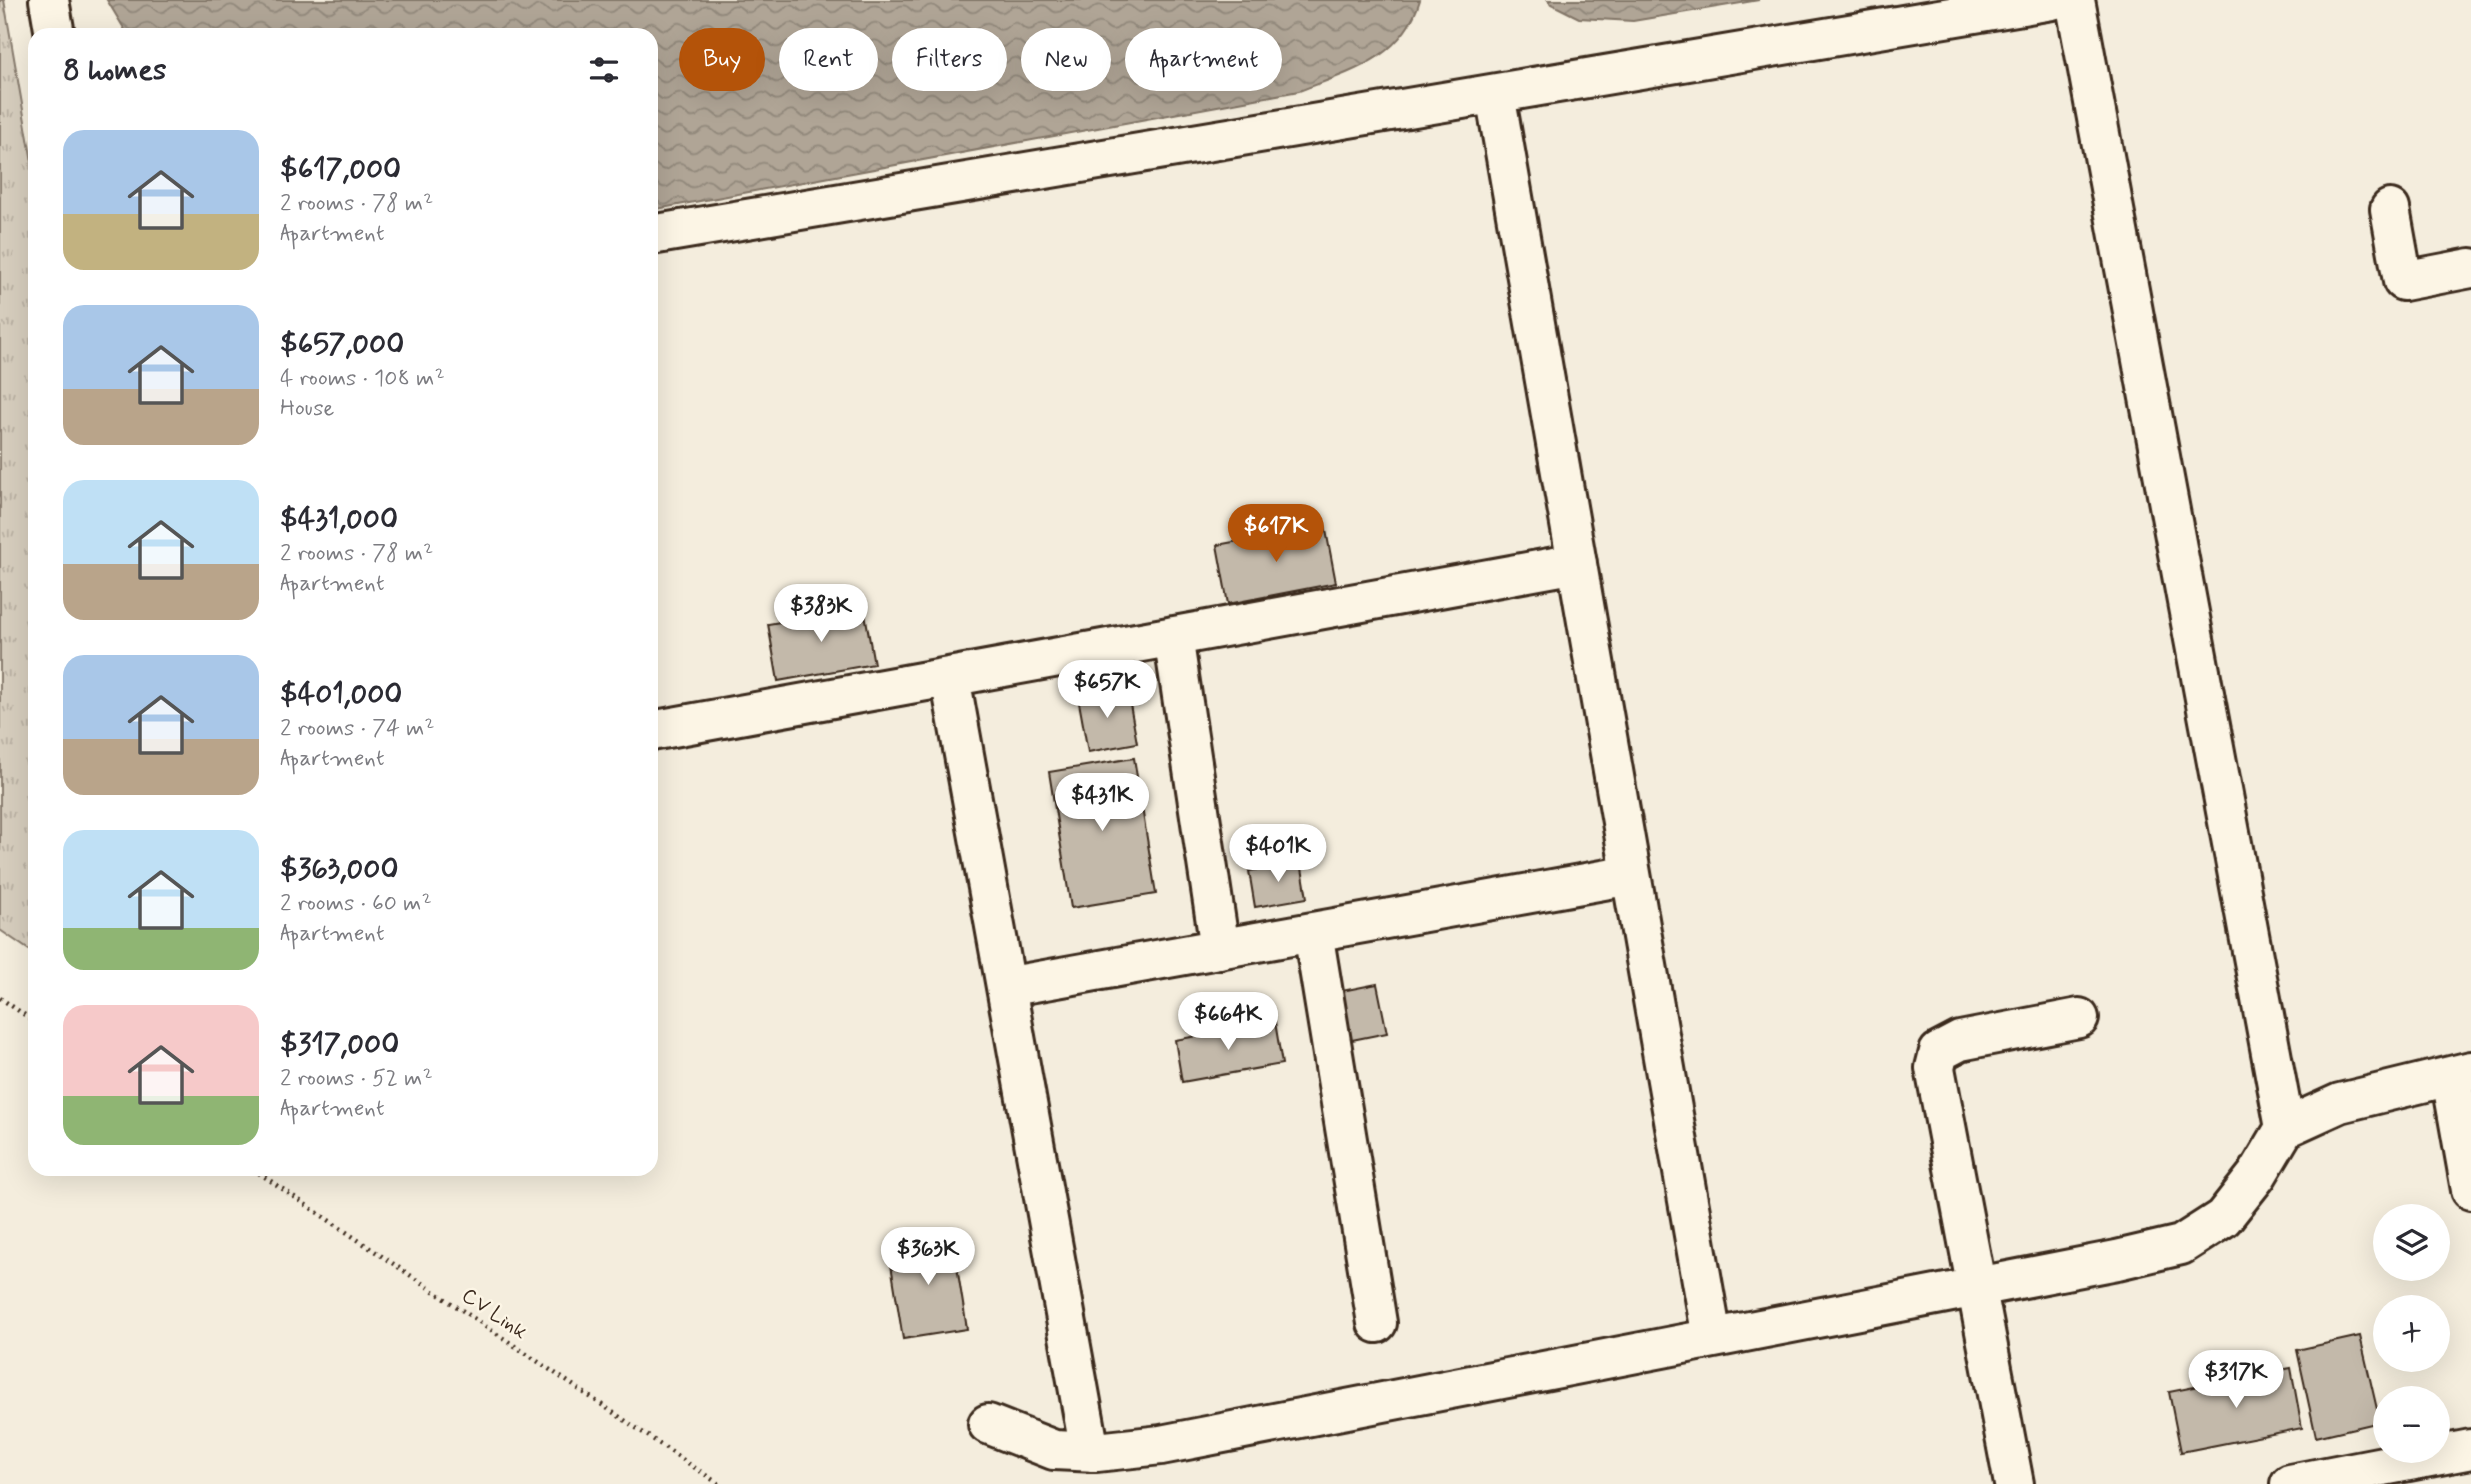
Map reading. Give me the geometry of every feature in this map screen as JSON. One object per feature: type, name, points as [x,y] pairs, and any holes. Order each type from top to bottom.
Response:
[{"type":"lane","points":[[49,0],[54,28]]},
{"type":"lane","points":[[658,234],[2052,0]]},
{"type":"lane","points":[[2075,0],[2285,1128]]},
{"type":"lane","points":[[1495,94],[1712,1338]]},
{"type":"lane","points":[[2390,209],[2403,281],[2471,268]]},
{"type":"lane","points":[[658,730],[1577,563]]},
{"type":"lane","points":[[1173,636],[1220,949]]},
{"type":"lane","points":[[950,677],[1090,1452]]},
{"type":"lane","points":[[1006,987],[1631,875]]},
{"type":"lane","points":[[1312,932],[1377,1323]]},
{"type":"lane","points":[[2014,1484],[1934,1068],[1940,1052],[1960,1041],[2079,1018]]},
{"type":"lane","points":[[988,1424],[1054,1450],[1090,1452],[1161,1445],[2117,1260],[2181,1245],[2223,1218],[2257,1175],[2285,1128],[2340,1103],[2461,1074],[2471,1191]]},
{"type":"lane","points":[[2290,1484],[2471,1449]]},
{"type":"path","points":[[0,998],[28,1017]]},
{"type":"path","name":"CV Link","points":[[263,1176],[719,1484]]},
{"type":"green space","points":[[0,0],[4,0],[28,139],[28,949],[0,930]]},
{"type":"water","points":[[107,0],[1420,0],[1412,20],[1388,49],[1355,69],[1299,91],[658,209],[658,28],[124,28]]},
{"type":"water","points":[[1548,0],[1759,0],[1633,21],[1579,18]]},
{"type":"building","points":[[1325,525],[1336,583],[1228,604],[1217,545]]},
{"type":"building","points":[[864,608],[874,664],[778,681],[768,624]]},
{"type":"building","points":[[1127,688],[1137,743],[1088,752],[1078,697]]},
{"type":"building","points":[[1134,758],[1156,894],[1071,908],[1049,772]]},
{"type":"building","points":[[1301,862],[1307,898],[1255,907],[1249,871]]},
{"type":"building","points":[[1377,984],[1387,1033],[1347,1041],[1337,992]]},
{"type":"building","points":[[1275,1022],[1282,1064],[1182,1082],[1175,1040]]},
{"type":"building","points":[[952,1235],[967,1329],[903,1339],[888,1246]]},
{"type":"building","points":[[2360,1336],[2373,1392],[2373,1424],[2316,1437],[2297,1350]]},
{"type":"building","points":[[2291,1368],[2302,1428],[2181,1452],[2169,1392]]}]
